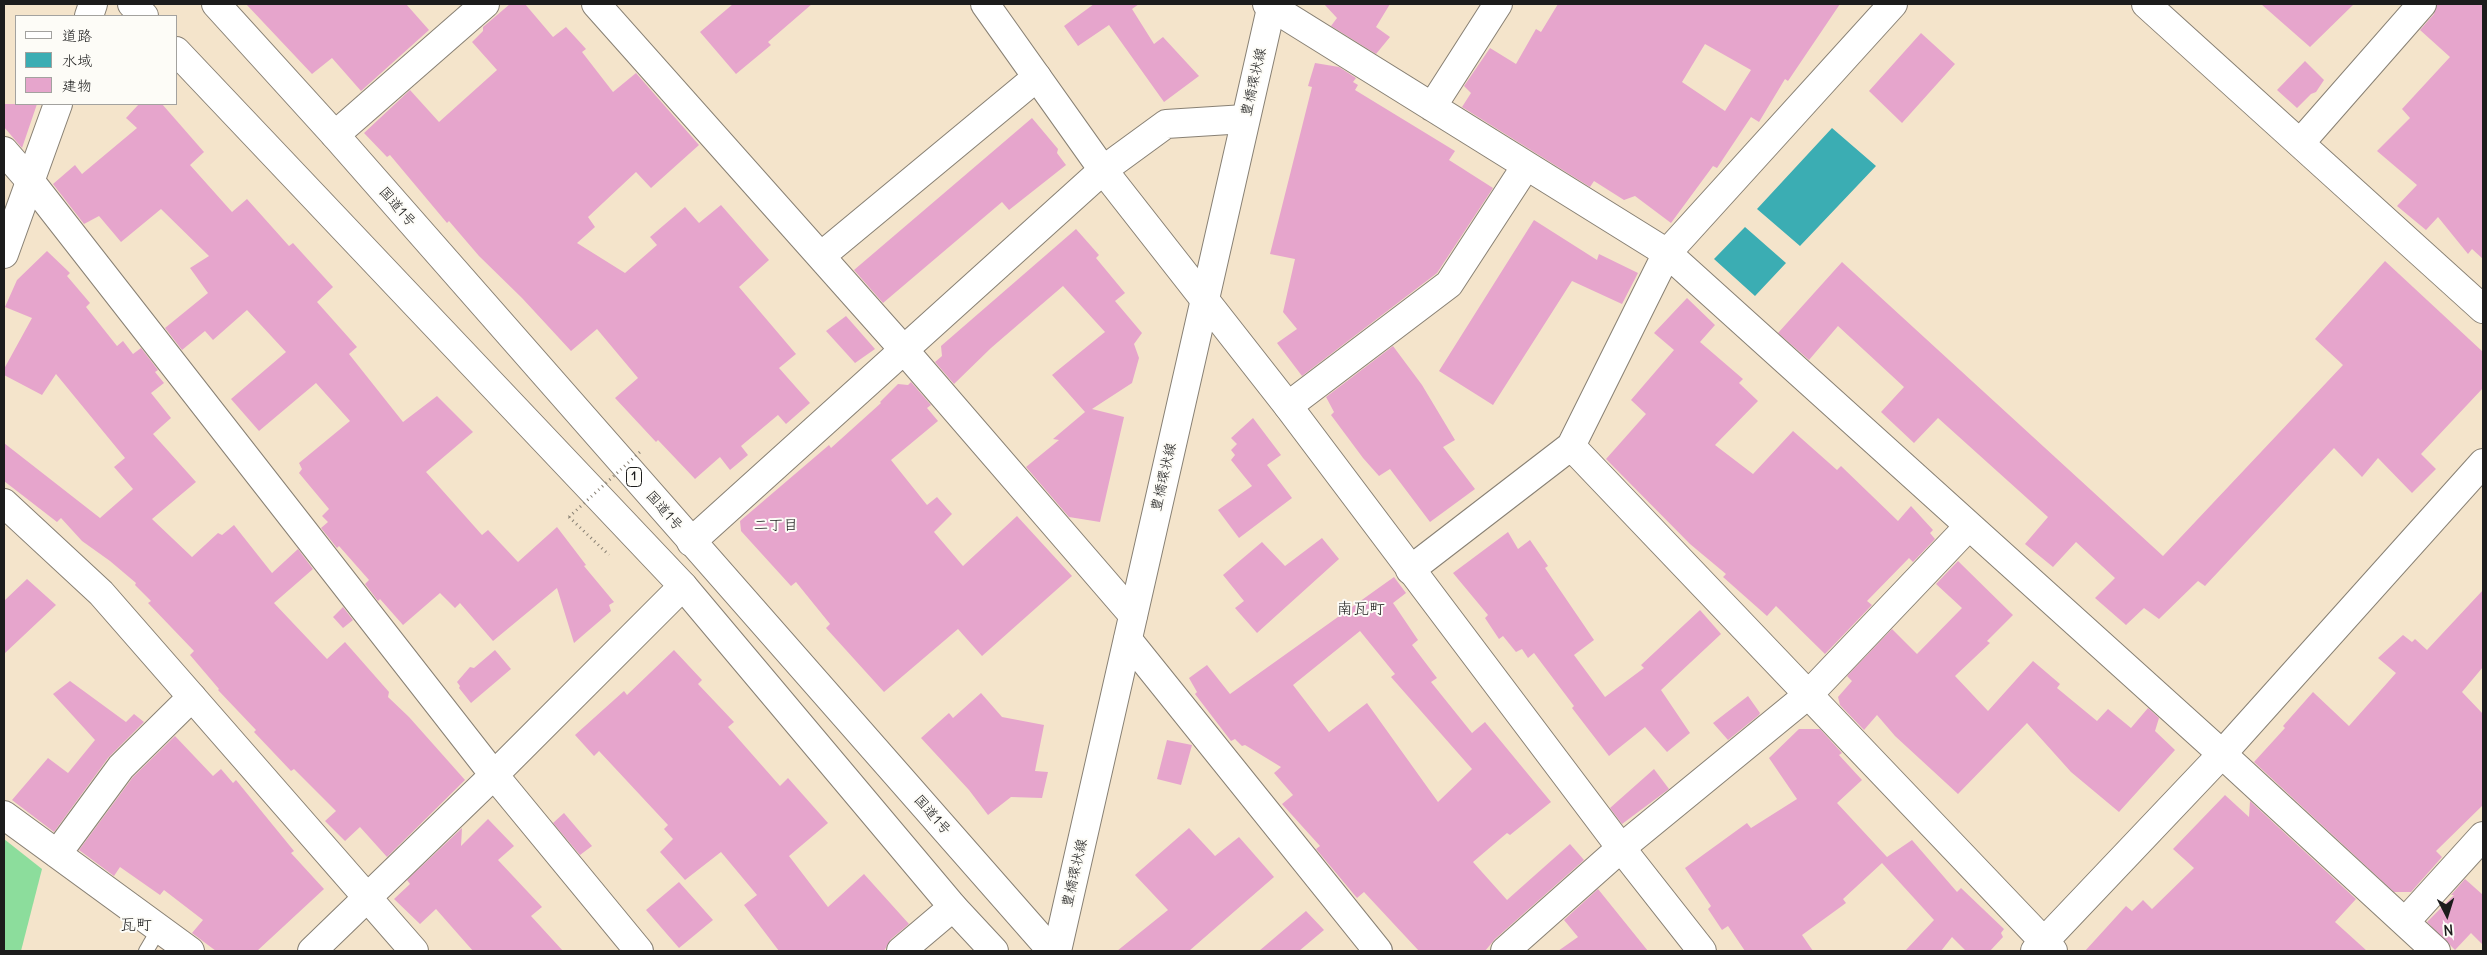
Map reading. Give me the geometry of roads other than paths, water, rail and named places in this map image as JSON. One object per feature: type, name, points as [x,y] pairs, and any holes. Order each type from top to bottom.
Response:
[{"type":"main road","points":[[132,4],[143,15]]},
{"type":"main road","name":"国道1号","points":[[216,4],[335,135],[1052,951]]},
{"type":"main road","points":[[335,135],[485,4]]},
{"type":"main road","points":[[596,4],[904,350],[1131,628],[1378,951]]},
{"type":"main road","points":[[985,4],[1102,170],[1288,406],[1621,848],[1702,951]]},
{"type":"main road","points":[[1432,107],[1498,4]]},
{"type":"main road","points":[[1410,570],[1571,446],[1667,253],[1893,4]]},
{"type":"main road","points":[[2146,4],[2302,142],[2483,309]]},
{"type":"main road","points":[[2302,142],[2422,4]]},
{"type":"main road","points":[[1270,5],[1667,253],[2222,754],[2436,951]]},
{"type":"main road","name":"豊橋環状線","points":[[1057,951],[1246,120],[1270,5]]},
{"type":"main road","points":[[178,53],[683,586],[953,907],[994,951]]},
{"type":"main road","points":[[821,256],[1037,77]]},
{"type":"main road","points":[[4,254],[58,105]]},
{"type":"main road","points":[[691,542],[1102,170],[1166,124],[1246,120]]},
{"type":"main road","points":[[4,150],[31,182],[494,775],[640,951]]},
{"type":"main road","points":[[1288,406],[1449,284],[1526,166]]},
{"type":"main road","points":[[1571,446],[1809,694],[2044,948],[2222,754],[2483,463]]},
{"type":"main road","points":[[4,503],[101,593],[414,951]]},
{"type":"main road","points":[[1506,951],[1621,848],[1809,694],[1969,526]]},
{"type":"main road","points":[[312,951],[366,896],[494,775],[683,586]]},
{"type":"main road","points":[[57,854],[121,767],[192,697]]},
{"type":"main road","points":[[4,815],[57,854],[152,940],[190,951]]},
{"type":"main road","points":[[2405,922],[2483,836]]},
{"type":"main road","points":[[901,951],[953,907]]},
{"type":"water","points":[[1832,128],[1876,166],[1800,246],[1757,209]]},
{"type":"water","points":[[1745,227],[1786,263],[1755,296],[1714,259]]},
{"type":"district","name":"二丁目","points":[[776,526]]},
{"type":"district","name":"南瓦町","points":[[1361,609]]},
{"type":"district","name":"瓦町","points":[[136,925]]}]
